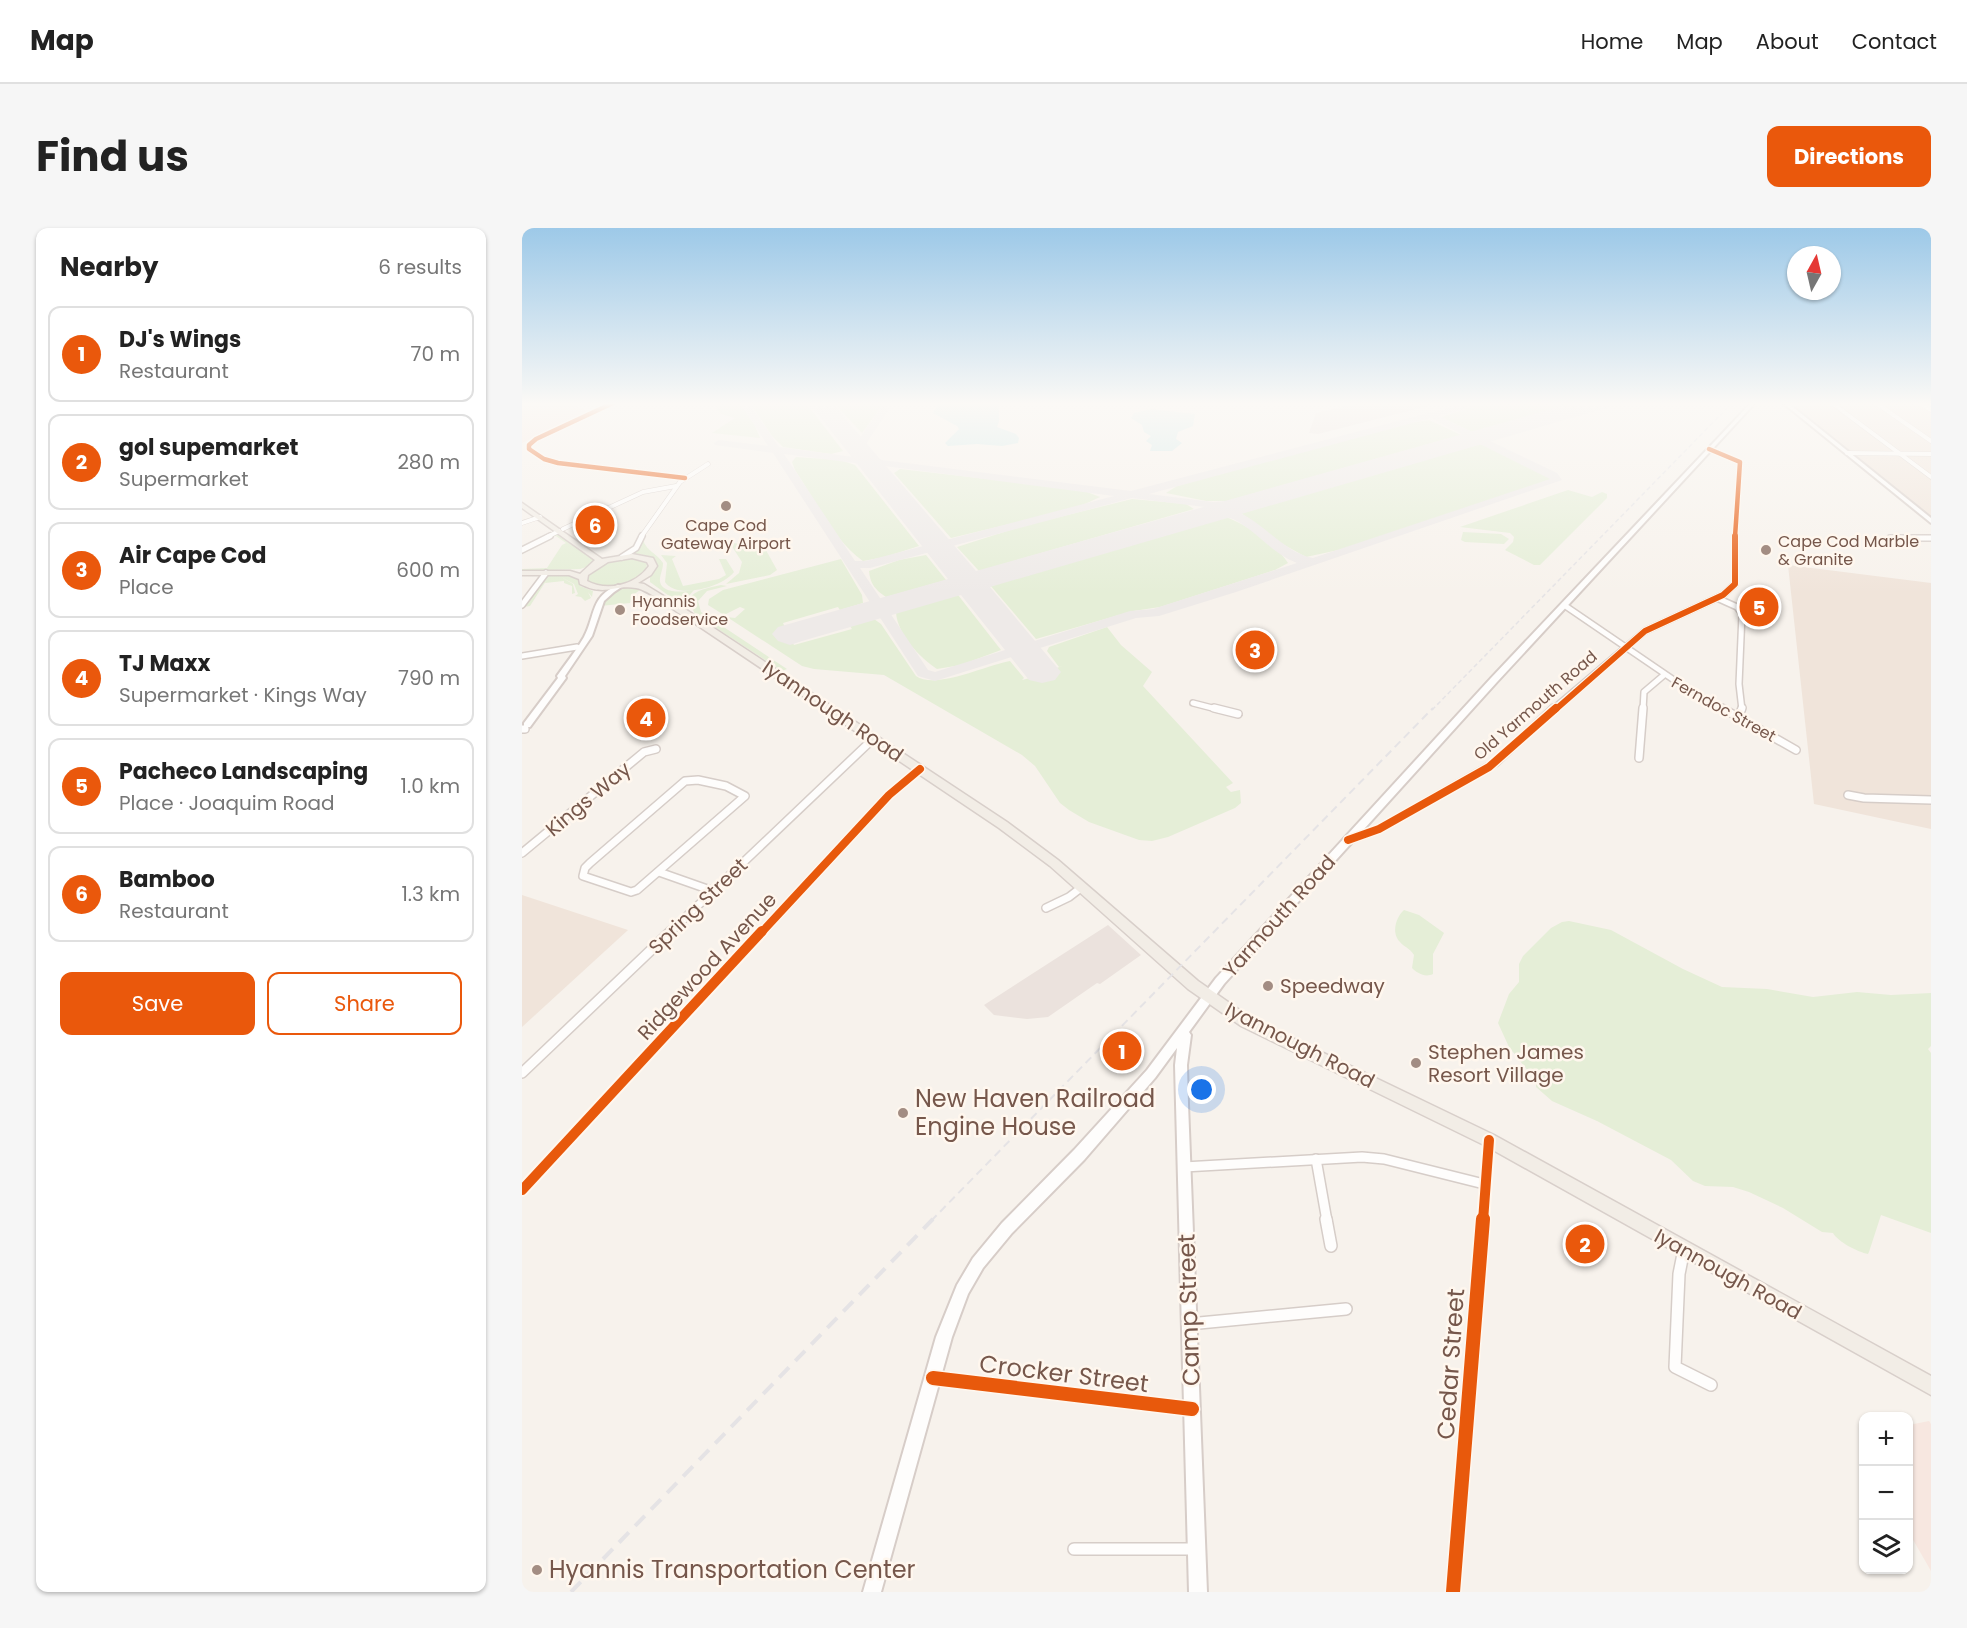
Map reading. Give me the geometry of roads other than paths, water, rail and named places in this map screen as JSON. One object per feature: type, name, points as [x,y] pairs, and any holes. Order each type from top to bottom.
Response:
[{"type":"main road","name":"Yarmouth Road","points":[[872,1592],[955,1305],[978,1263],[1007,1228],[1079,1155],[1158,1067],[1187,1029],[1208,996],[1348,840],[1693,467]]},
{"type":"main road","points":[[1864,467],[1931,521]]},
{"type":"main road","points":[[522,505],[604,555],[635,556],[648,559],[653,564],[649,573],[603,595],[596,608],[589,633],[561,676],[562,678],[524,729]]},
{"type":"main road","points":[[561,530],[599,560],[582,578]]},
{"type":"main road","points":[[546,573],[594,566],[619,557]]},
{"type":"main road","points":[[522,573],[573,574],[582,578],[583,582],[597,594],[571,661]]},
{"type":"main road","name":"Iyannough Road","points":[[649,573],[646,580],[648,585],[685,613]]},
{"type":"main road","points":[[591,587],[622,585]]},
{"type":"main road","name":"Iyannough Road","points":[[622,585],[641,586],[685,613],[1032,845],[1208,996],[1268,1033],[1489,1140],[1931,1386]]},
{"type":"main road","name":"Camp Street","points":[[1187,1029],[1182,1073],[1198,1592]]},
{"type":"main road","points":[[1158,1067],[1170,1067],[1182,1073]]},
{"type":"street","points":[[588,467],[684,478]]},
{"type":"street","points":[[619,557],[636,548],[676,486],[684,478],[703,467]]},
{"type":"street","name":"Old Yarmouth Road","points":[[1348,840],[1386,825],[1495,763],[1539,721],[1625,647],[1655,625],[1718,598],[1731,590],[1735,584],[1734,518],[1740,467]]},
{"type":"street","points":[[1918,467],[1931,476]]},
{"type":"street","points":[[522,550],[640,493],[676,486]]},
{"type":"street","points":[[522,523],[541,518]]},
{"type":"street","points":[[1890,538],[1931,538]]},
{"type":"street","points":[[522,605],[546,573]]},
{"type":"street","points":[[522,597],[530,594]]},
{"type":"street","points":[[1718,598],[1737,607],[1742,614],[1739,684],[1743,707],[1738,718]]},
{"type":"street","name":"Ferndoc Street","points":[[1564,606],[1664,675],[1796,750]]},
{"type":"street","points":[[522,656],[577,647]]},
{"type":"street","points":[[522,663],[544,653]]},
{"type":"street","points":[[1639,758],[1644,692],[1664,675]]},
{"type":"street","points":[[1193,703],[1238,714]]},
{"type":"street","name":"Spring Street","points":[[522,1074],[874,738]]},
{"type":"street","name":"Kings Way","points":[[522,853],[644,752],[656,749]]},
{"type":"street","name":"Ridgewood Avenue","points":[[522,1190],[889,795],[920,769]]},
{"type":"street","points":[[699,780],[743,792],[745,796],[742,800],[659,872],[637,890],[631,892],[583,876],[585,868],[590,863],[685,781],[699,780]]},
{"type":"street","points":[[1848,795],[1864,798],[1931,800]]},
{"type":"street","points":[[1369,818],[1386,825]]},
{"type":"street","points":[[659,872],[713,891]]},
{"type":"street","points":[[1046,908],[1069,897],[1082,887]]},
{"type":"street","name":"Cedar Street","points":[[1453,1592],[1489,1140]]},
{"type":"street","points":[[1184,1167],[1362,1157],[1384,1159],[1484,1184]]},
{"type":"street","points":[[1316,1159],[1331,1246]]},
{"type":"street","points":[[1684,1249],[1679,1274],[1675,1367],[1711,1385]]},
{"type":"street","points":[[1189,1324],[1346,1310]]},
{"type":"street","name":"Crocker Street","points":[[933,1378],[1192,1409]]},
{"type":"street","points":[[1074,1549],[1197,1548]]},
{"type":"railway","points":[[1432,710],[1670,467]]},
{"type":"railway","points":[[931,1221],[1433,708]]},
{"type":"railway","points":[[571,1592],[933,1219]]},
{"type":"place","name":"Cape Cod Gateway Airport","points":[[726,506]]},
{"type":"place","name":"Bamboo","points":[[595,525]]},
{"type":"place","name":"Cape Cod Marble & Granite","points":[[1766,550]]},
{"type":"place","name":"Pacheco Landscaping","points":[[1759,607]]},
{"type":"place","name":"Hyannis Foodservice","points":[[620,610]]},
{"type":"place","name":"Air Cape Cod","points":[[1255,650]]},
{"type":"place","name":"TJ Maxx","points":[[646,718]]},
{"type":"place","name":"Speedway","points":[[1268,986]]},
{"type":"place","name":"DJ's Wings","points":[[1122,1051]]},
{"type":"place","name":"Stephen James Resort Village","points":[[1416,1063]]},
{"type":"place","name":"New Haven Railroad Engine House","points":[[903,1113]]},
{"type":"place","name":"gol supemarket","points":[[1585,1244]]},
{"type":"place","name":"Hyannis Transportation Center","points":[[537,1570]]}]
